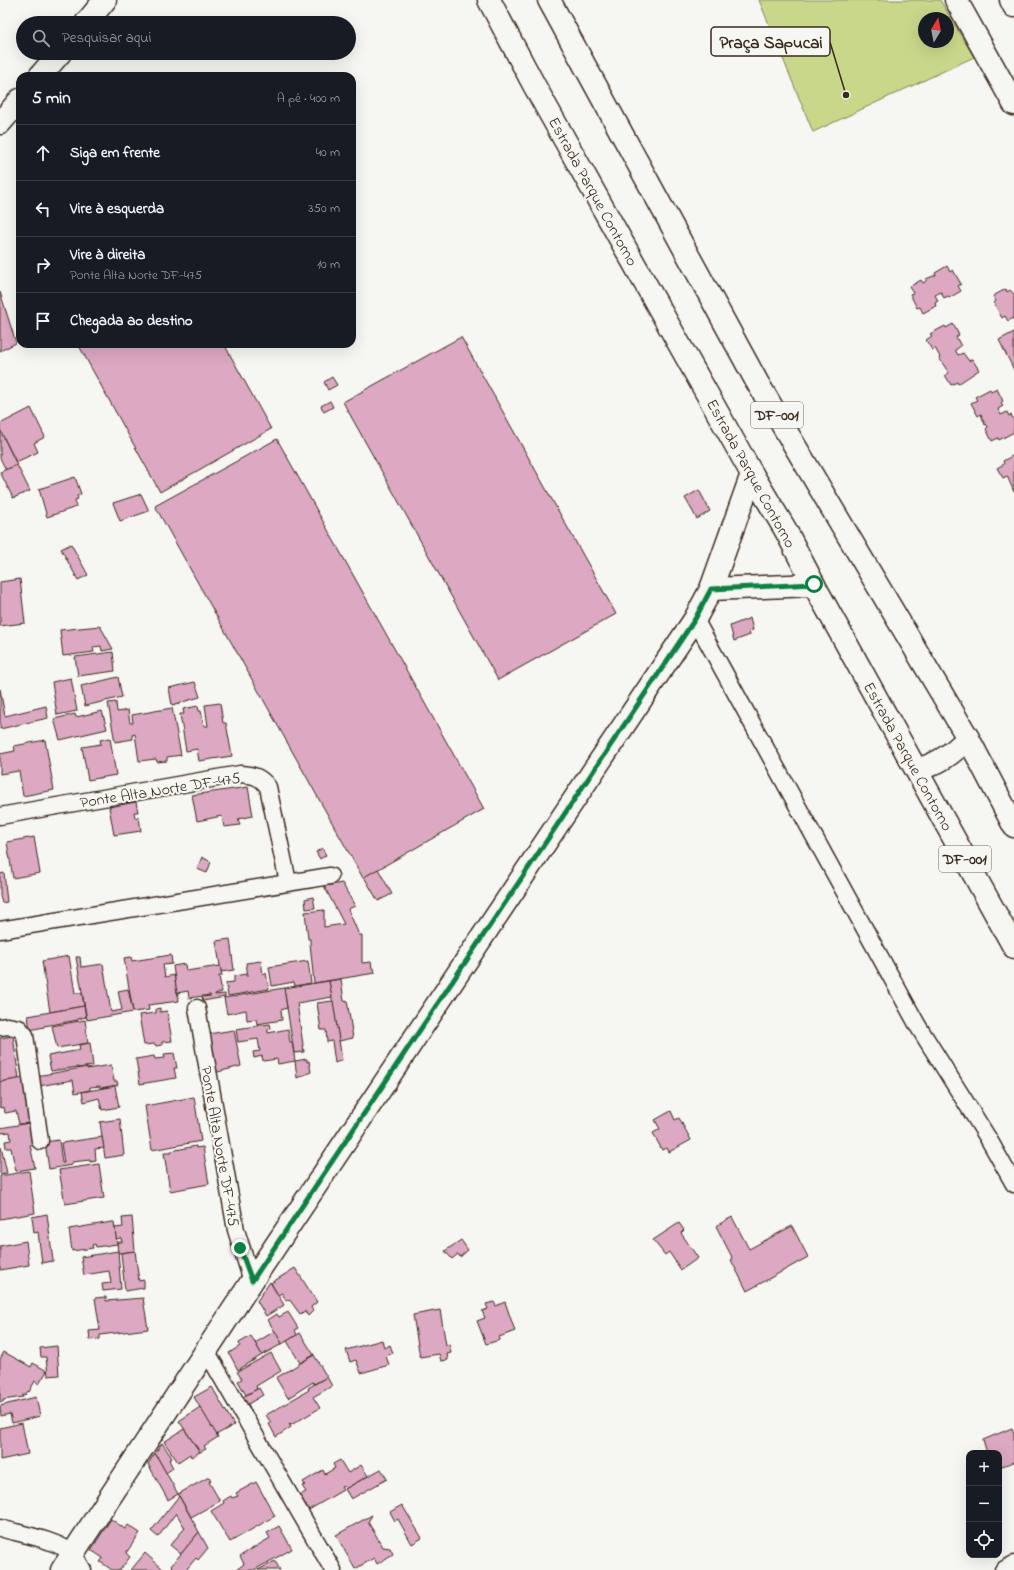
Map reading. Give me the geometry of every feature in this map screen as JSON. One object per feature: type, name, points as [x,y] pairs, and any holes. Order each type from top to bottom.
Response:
[{"type":"main road","points":[[92,16],[105,0]]},
{"type":"main road","name":"Estrada Parque Contorno","points":[[489,0],[534,85],[752,474],[785,529],[1014,947]]},
{"type":"main road","name":"DF-001","points":[[549,0],[757,382],[968,738],[1014,826]]},
{"type":"main road","points":[[956,0],[1014,104]]},
{"type":"main road","points":[[1011,0],[1014,6]]},
{"type":"main road","points":[[43,72],[54,60]]},
{"type":"main road","points":[[0,123],[16,105]]},
{"type":"main road","points":[[72,1565],[252,1281],[695,619],[711,589],[752,474]]},
{"type":"main road","points":[[711,589],[814,584]]},
{"type":"main road","points":[[917,770],[936,764],[953,753],[968,738]]},
{"type":"street","points":[[695,619],[918,1026],[988,1138],[1014,1184]]},
{"type":"street","name":"Ponte Alta Norte DF-475","points":[[0,816],[240,774],[251,775],[262,779],[268,787],[288,882]]},
{"type":"street","points":[[0,930],[330,876]]},
{"type":"street","name":"Ponte Alta Norte DF-475","points":[[197,1008],[236,1230],[252,1281]]},
{"type":"street","points":[[0,1028],[8,1026],[20,1028],[25,1035],[40,1141]]},
{"type":"street","points":[[206,1352],[333,1570]]},
{"type":"street","points":[[0,1528],[42,1539],[61,1547],[72,1565]]},
{"type":"street","points":[[1003,1570],[1014,1564]]},
{"type":"green space","points":[[759,0],[940,0],[947,12],[918,12],[918,48],[954,48],[954,23],[974,57],[813,132]]},
{"type":"building","points":[[947,266],[950,272],[953,270],[961,284],[958,286],[961,291],[949,298],[948,296],[944,298],[941,292],[935,295],[938,301],[935,303],[936,306],[923,313],[920,307],[917,308],[910,294],[913,293],[909,287],[921,280],[923,283],[926,279],[936,275],[935,273]]},
{"type":"building","points":[[1006,289],[1007,292],[1010,290],[1014,294],[1014,318],[1008,321],[1005,316],[1002,318],[994,303],[996,301],[993,296]]},
{"type":"building","points":[[0,292],[16,343],[0,351]]},
{"type":"building","points":[[953,324],[959,335],[956,337],[961,346],[955,350],[958,355],[963,353],[969,361],[972,359],[979,370],[958,384],[957,382],[951,385],[945,375],[949,373],[939,358],[940,357],[935,348],[932,350],[926,340],[932,336],[930,334],[945,326],[946,328]]},
{"type":"building","points":[[1014,332],[1014,370],[999,340]]},
{"type":"building","points":[[461,337],[616,614],[498,680],[343,402]]},
{"type":"building","points":[[80,348],[226,348],[271,429],[160,492]]},
{"type":"building","points":[[332,377],[337,385],[328,390],[324,382]]},
{"type":"building","points":[[990,389],[991,392],[997,389],[1003,401],[1001,403],[1003,406],[998,409],[1001,415],[1007,412],[1014,420],[1014,432],[999,440],[998,438],[992,441],[986,429],[988,427],[986,424],[985,425],[981,414],[978,416],[971,403],[977,400],[975,397]]},
{"type":"building","points":[[330,401],[333,407],[324,412],[321,406]]},
{"type":"building","points":[[31,408],[45,437],[34,443],[38,452],[16,462],[0,430],[0,424]]},
{"type":"building","points":[[0,430],[17,465],[6,470],[0,458]]},
{"type":"building","points":[[277,439],[484,809],[363,878],[155,506]]},
{"type":"building","points":[[1014,455],[1014,492],[1007,476],[1003,478],[997,468],[1004,464],[1003,461]]},
{"type":"building","points":[[17,465],[30,491],[13,498],[0,472]]},
{"type":"building","points":[[75,477],[81,494],[77,496],[78,499],[75,500],[76,507],[47,517],[39,489]]},
{"type":"building","points":[[699,490],[710,511],[697,519],[685,498]]},
{"type":"building","points":[[141,494],[149,511],[120,521],[113,503]]},
{"type":"building","points":[[71,544],[88,575],[78,580],[61,549]]},
{"type":"building","points":[[20,579],[25,623],[0,626],[0,582]]},
{"type":"building","points":[[750,618],[753,630],[749,631],[750,635],[734,641],[730,626]]},
{"type":"building","points":[[100,626],[113,649],[102,651],[101,646],[93,647],[94,652],[63,656],[60,630]]},
{"type":"building","points":[[113,652],[115,671],[78,676],[75,657]]},
{"type":"building","points":[[118,677],[122,697],[85,706],[81,686]]},
{"type":"building","points":[[71,678],[77,711],[57,715],[52,682]]},
{"type":"building","points":[[195,682],[200,697],[172,705],[169,688]]},
{"type":"building","points":[[0,689],[5,716],[46,706],[48,718],[0,729]]},
{"type":"building","points":[[116,702],[117,712],[128,710],[130,723],[133,723],[132,715],[172,708],[181,755],[167,757],[167,761],[157,762],[156,759],[139,761],[135,734],[132,735],[133,739],[115,742],[108,703]]},
{"type":"building","points":[[220,703],[223,723],[226,723],[232,756],[199,761],[197,749],[186,751],[180,714],[184,714],[183,709],[198,706],[199,711],[201,711],[204,726],[208,726],[205,705]]},
{"type":"building","points":[[102,711],[107,729],[60,740],[54,719],[75,714],[76,717]]},
{"type":"building","points":[[110,738],[116,775],[88,780],[82,747],[101,744],[100,740]]},
{"type":"building","points":[[45,740],[54,790],[23,796],[19,771],[0,774],[0,754],[15,751],[14,746]]},
{"type":"building","points":[[248,787],[253,816],[238,819],[240,825],[224,827],[222,816],[197,821],[192,795]]},
{"type":"building","points":[[136,802],[138,812],[134,812],[135,818],[139,817],[141,831],[114,835],[109,807]]},
{"type":"building","points":[[34,837],[40,873],[13,878],[7,842]]},
{"type":"building","points":[[322,848],[326,855],[320,859],[316,852]]},
{"type":"building","points":[[202,857],[211,862],[207,873],[197,869]]},
{"type":"building","points":[[378,869],[392,894],[378,901],[364,877]]},
{"type":"building","points":[[4,873],[7,902],[2,903],[0,896],[0,874]]},
{"type":"building","points":[[342,883],[355,906],[348,909],[359,935],[362,935],[362,963],[371,962],[375,973],[314,983],[310,939],[308,939],[305,912],[324,910],[324,927],[344,924],[324,886]]},
{"type":"building","points":[[313,897],[315,908],[306,909],[305,899]]},
{"type":"building","points":[[230,939],[234,970],[221,972],[216,941]]},
{"type":"building","points":[[171,955],[172,964],[163,965],[165,977],[174,975],[179,1001],[148,1005],[149,1010],[133,1012],[124,958],[131,957],[132,961]]},
{"type":"building","points":[[69,956],[75,993],[82,993],[84,1006],[50,1012],[42,961]]},
{"type":"building","points":[[76,957],[80,957],[81,967],[103,964],[111,1012],[122,1010],[118,991],[128,989],[133,1012],[87,1020]]},
{"type":"building","points":[[261,961],[263,974],[266,973],[269,989],[228,996],[226,983],[234,982],[234,976],[246,974],[246,976],[248,976],[246,963]]},
{"type":"building","points":[[308,961],[311,983],[295,986],[294,982],[272,986],[269,967]]},
{"type":"building","points":[[185,964],[186,971],[220,966],[222,976],[219,976],[222,992],[215,995],[225,994],[225,997],[203,1001],[202,997],[211,996],[189,998],[188,991],[177,993],[173,966]]},
{"type":"building","points":[[341,979],[344,1001],[347,1000],[353,1038],[339,1041],[329,981]]},
{"type":"building","points":[[329,981],[332,997],[297,1003],[304,1052],[294,1053],[284,988]]},
{"type":"building","points":[[284,988],[287,1008],[281,1010],[282,1020],[257,1024],[256,1019],[247,1020],[246,1010],[227,1014],[224,998]]},
{"type":"building","points":[[333,1001],[342,1060],[335,1063],[332,1041],[327,1042],[326,1030],[321,1030],[317,1003]]},
{"type":"building","points":[[84,1006],[86,1017],[30,1030],[28,1016]]},
{"type":"building","points":[[160,1008],[160,1012],[167,1011],[172,1041],[162,1042],[162,1045],[156,1046],[155,1044],[144,1045],[139,1015],[156,1013],[156,1009]]},
{"type":"building","points":[[85,1020],[88,1043],[57,1048],[52,1026]]},
{"type":"building","points":[[270,1024],[271,1028],[268,1029],[268,1033],[288,1029],[295,1061],[278,1064],[277,1059],[263,1061],[262,1056],[254,1058],[253,1052],[260,1051],[258,1039],[238,1042],[236,1029]]},
{"type":"building","points":[[234,1030],[241,1066],[214,1073],[208,1034]]},
{"type":"building","points":[[13,1036],[19,1079],[0,1082],[0,1038]]},
{"type":"building","points":[[90,1043],[93,1066],[51,1071],[48,1056],[80,1050],[79,1045]]},
{"type":"building","points":[[174,1053],[177,1068],[174,1068],[176,1078],[140,1084],[136,1059],[154,1056],[155,1059],[165,1058],[164,1054]]},
{"type":"building","points":[[307,1059],[307,1062],[309,1061],[311,1072],[297,1078],[295,1061]]},
{"type":"building","points":[[111,1065],[114,1081],[117,1081],[118,1085],[100,1088],[100,1086],[90,1087],[90,1090],[75,1093],[73,1080],[39,1086],[37,1076],[87,1067],[87,1069]]},
{"type":"building","points":[[23,1078],[29,1123],[19,1124],[16,1111],[5,1113],[4,1107],[0,1108],[0,1082]]},
{"type":"building","points":[[115,1086],[119,1107],[102,1110],[99,1098],[84,1102],[82,1092]]},
{"type":"building","points":[[194,1097],[201,1141],[152,1150],[145,1106]]},
{"type":"building","points":[[671,1111],[675,1120],[679,1118],[691,1140],[669,1152],[667,1148],[662,1150],[653,1133],[660,1129],[655,1120]]},
{"type":"building","points":[[120,1119],[124,1155],[105,1158],[100,1122]]},
{"type":"building","points":[[29,1123],[32,1145],[30,1145],[35,1168],[16,1171],[11,1148],[6,1148],[5,1141],[11,1140],[10,1132],[1,1133],[0,1128]]},
{"type":"building","points":[[102,1137],[104,1148],[95,1149],[96,1161],[90,1162],[90,1160],[72,1162],[72,1165],[49,1169],[45,1142],[59,1140],[62,1163],[64,1163],[61,1143]]},
{"type":"building","points":[[196,1146],[196,1148],[203,1147],[209,1184],[170,1191],[164,1153],[171,1153],[171,1151]]},
{"type":"building","points":[[1,1147],[7,1173],[0,1174],[0,1148]]},
{"type":"building","points":[[99,1164],[104,1198],[65,1204],[59,1170]]},
{"type":"building","points":[[29,1171],[35,1213],[0,1219],[0,1176]]},
{"type":"building","points":[[47,1214],[53,1261],[42,1263],[38,1232],[34,1233],[32,1217]]},
{"type":"building","points":[[132,1217],[135,1251],[118,1253],[117,1242],[122,1242],[121,1238],[116,1239],[115,1228],[123,1227],[122,1218]]},
{"type":"building","points":[[732,1217],[749,1249],[792,1226],[808,1257],[747,1291],[716,1226]]},
{"type":"building","points":[[114,1222],[117,1244],[96,1247],[95,1244],[92,1245],[93,1248],[72,1251],[69,1229]]},
{"type":"building","points":[[679,1223],[684,1230],[681,1233],[698,1258],[681,1270],[669,1252],[665,1255],[653,1240]]},
{"type":"building","points":[[461,1240],[468,1250],[460,1257],[458,1254],[452,1259],[445,1251]]},
{"type":"building","points":[[26,1241],[29,1265],[0,1270],[0,1246]]},
{"type":"building","points":[[118,1251],[121,1289],[103,1291],[102,1284],[111,1283],[109,1271],[84,1275],[81,1257]]},
{"type":"building","points":[[135,1251],[139,1281],[144,1280],[144,1288],[125,1291],[121,1253]]},
{"type":"building","points":[[295,1268],[317,1302],[311,1307],[313,1311],[308,1316],[305,1311],[300,1314],[289,1299],[286,1301],[282,1293],[278,1295],[271,1283]]},
{"type":"building","points":[[270,1282],[284,1305],[266,1316],[257,1301]]},
{"type":"building","points":[[106,1297],[106,1301],[143,1298],[148,1329],[100,1335],[100,1339],[90,1340],[89,1331],[100,1330],[95,1298]]},
{"type":"building","points":[[494,1302],[496,1306],[505,1302],[515,1331],[499,1337],[500,1340],[486,1344],[477,1321],[485,1318],[482,1311],[488,1309],[486,1304]]},
{"type":"building","points":[[440,1310],[446,1345],[449,1344],[451,1353],[447,1354],[448,1360],[441,1361],[439,1354],[420,1357],[413,1315]]},
{"type":"building","points":[[288,1312],[298,1328],[295,1330],[297,1335],[282,1344],[268,1320],[277,1314],[279,1317]]},
{"type":"building","points":[[275,1331],[282,1344],[262,1355],[255,1343]]},
{"type":"building","points":[[300,1333],[314,1355],[300,1363],[287,1341]]},
{"type":"building","points":[[251,1336],[262,1355],[238,1370],[229,1353],[240,1346],[239,1343]]},
{"type":"building","points":[[382,1340],[384,1348],[390,1345],[393,1353],[386,1356],[389,1365],[361,1373],[356,1360],[350,1362],[346,1350]]},
{"type":"building","points":[[57,1346],[59,1375],[48,1376],[46,1357],[41,1357],[40,1348]]},
{"type":"building","points":[[4,1352],[31,1367],[33,1363],[47,1371],[39,1384],[35,1381],[29,1392],[28,1391],[25,1395],[23,1395],[23,1397],[3,1400],[3,1402],[0,1402],[0,1359]]},
{"type":"building","points":[[271,1353],[281,1371],[256,1386],[257,1389],[246,1395],[238,1381],[242,1379],[237,1372]]},
{"type":"building","points":[[314,1355],[327,1377],[314,1384],[313,1382],[288,1398],[276,1378]]},
{"type":"building","points":[[327,1377],[332,1386],[313,1397],[320,1408],[291,1425],[289,1424],[291,1427],[276,1437],[269,1424],[271,1423],[266,1415],[309,1390],[308,1388]]},
{"type":"building","points":[[212,1387],[234,1425],[216,1435],[194,1397]]},
{"type":"building","points":[[259,1388],[263,1395],[248,1404],[250,1408],[247,1410],[241,1398]]},
{"type":"building","points":[[36,1397],[40,1416],[12,1423],[10,1414],[1,1416],[0,1406]]},
{"type":"building","points":[[200,1407],[218,1437],[204,1446],[206,1449],[200,1452],[179,1421]]},
{"type":"building","points":[[22,1423],[28,1454],[0,1460],[0,1428]]},
{"type":"building","points":[[1012,1428],[1014,1433],[1014,1462],[1002,1466],[1002,1450],[986,1450],[983,1440]]},
{"type":"building","points":[[184,1429],[200,1452],[191,1457],[190,1454],[178,1462],[164,1442]]},
{"type":"building","points":[[162,1443],[172,1458],[169,1460],[173,1468],[166,1473],[155,1453]]},
{"type":"building","points":[[155,1453],[178,1494],[168,1500],[148,1464]]},
{"type":"building","points":[[340,1460],[348,1473],[361,1465],[368,1476],[345,1489],[344,1486],[341,1487],[343,1490],[307,1511],[298,1496],[306,1492],[302,1486],[305,1485],[303,1482],[323,1470],[325,1474],[335,1468],[333,1464]]},
{"type":"building","points":[[381,1469],[387,1479],[351,1499],[345,1489]]},
{"type":"building","points":[[209,1477],[211,1480],[209,1482],[220,1501],[191,1517],[178,1494]]},
{"type":"building","points":[[256,1482],[275,1516],[230,1542],[211,1511],[224,1503],[223,1501],[231,1496],[232,1498],[238,1496],[236,1493]]},
{"type":"building","points":[[179,1496],[199,1532],[181,1554],[170,1545],[185,1528],[176,1513],[158,1537],[151,1531]]},
{"type":"building","points":[[402,1505],[422,1538],[412,1544],[398,1519],[395,1521],[390,1512]]},
{"type":"building","points":[[372,1515],[368,1522],[383,1547],[390,1548],[393,1554],[377,1564],[374,1558],[355,1569],[336,1535]]},
{"type":"building","points":[[111,1519],[125,1529],[128,1525],[140,1533],[126,1553],[130,1557],[120,1570],[112,1570],[100,1562],[103,1558],[91,1550]]},
{"type":"building","points":[[279,1526],[292,1549],[254,1570],[236,1570],[244,1564],[240,1556],[270,1538],[267,1533]]},
{"type":"building","points":[[199,1532],[208,1548],[198,1560],[196,1558],[186,1570],[175,1570],[171,1566]]},
{"type":"building","points":[[145,1553],[164,1570],[131,1570]]},
{"type":"building","points":[[275,1561],[280,1570],[258,1570]]},
{"type":"place","name":"Praça Sapucai","points":[[846,95]]},
{"type":"route","points":[[240,1248],[252,1281],[695,619],[711,589],[757,588],[814,584]]}]
